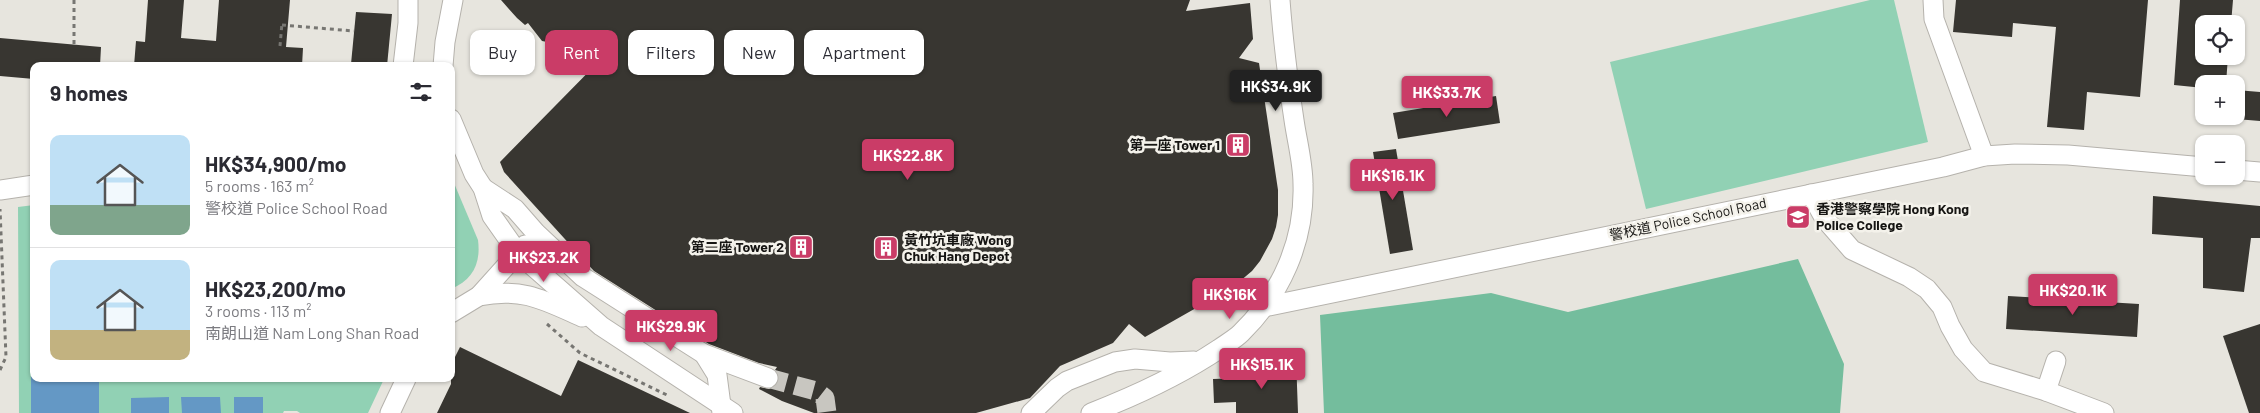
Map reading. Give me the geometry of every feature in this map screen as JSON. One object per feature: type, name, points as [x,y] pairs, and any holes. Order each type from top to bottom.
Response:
[{"type":"street","points":[[403,62],[408,23],[408,0]]},
{"type":"street","points":[[1091,413],[1122,401],[1202,360],[1240,335],[1264,307],[1277,288],[1288,266],[1298,238],[1303,214],[1303,182],[1283,36],[1280,0]]},
{"type":"street","points":[[1932,0],[1934,19],[1984,156]]},
{"type":"street","points":[[444,62],[445,42],[454,3]]},
{"type":"street","points":[[455,131],[483,188],[492,216],[518,253],[602,326],[725,410]]},
{"type":"street","name":"警校道 Police School Road","points":[[1264,307],[1811,194],[1984,156],[2068,155],[2195,166]]},
{"type":"street","points":[[2245,171],[2260,172]]},
{"type":"street","points":[[0,190],[30,186]]},
{"type":"street","points":[[483,188],[515,209],[536,233],[583,276],[704,354],[768,378]]},
{"type":"street","points":[[1811,194],[1826,219],[1852,250],[1909,276],[1927,288],[1942,307],[1963,349],[1984,372],[2046,391],[2076,409],[2104,413]]},
{"type":"street","points":[[455,311],[479,296],[536,233]]},
{"type":"street","points":[[479,296],[497,292],[519,293],[541,299],[602,326]]},
{"type":"street","points":[[704,354],[717,375],[725,410]]},
{"type":"street","points":[[1031,413],[1067,381],[1115,362],[1136,359],[1170,362],[1202,360]]},
{"type":"street","points":[[2046,391],[2056,361]]},
{"type":"street","points":[[390,413],[405,382]]},
{"type":"path","points":[[74,0],[74,44]]},
{"type":"path","points":[[280,46],[282,24],[354,31]]},
{"type":"path","points":[[0,205],[6,357],[0,370]]},
{"type":"path","points":[[544,322],[580,353],[668,395]]},
{"type":"green space","points":[[1870,0],[1894,0],[1928,142],[1646,209],[1610,62]]},
{"type":"green space","points":[[455,185],[478,240],[479,248],[474,270],[455,287]]},
{"type":"green space","points":[[30,206],[30,382],[383,382],[368,413],[300,413],[297,411],[284,411],[283,413],[19,413],[18,207]]},
{"type":"green space","points":[[1798,259],[1844,364],[1840,413],[1324,413],[1320,315],[1491,293],[1568,312]]},
{"type":"water","points":[[31,382],[99,382],[99,413],[31,413]]},
{"type":"water","points":[[169,397],[169,413],[131,413],[131,398]]},
{"type":"water","points":[[181,397],[220,397],[221,413],[182,413]]},
{"type":"water","points":[[234,397],[263,397],[263,413],[234,413]]},
{"type":"building","points":[[148,0],[184,0],[181,38],[216,41],[219,0],[290,0],[286,47],[303,48],[302,62],[134,62],[136,41],[145,42]]},
{"type":"building","name":"黃竹坑車廠 Wong Chuk Hang Depot","points":[[501,0],[1190,0],[1186,11],[1250,3],[1253,39],[1239,58],[1259,63],[1278,190],[1276,227],[1260,261],[1252,271],[1233,287],[1145,337],[1129,324],[1113,343],[1060,366],[1030,398],[976,413],[814,413],[782,401],[759,389],[760,387],[769,389],[775,386],[779,377],[775,370],[777,367],[759,363],[709,344],[594,271],[504,172],[500,162],[586,75],[618,75],[618,30],[545,30],[545,42],[542,41],[528,23],[525,25]]},
{"type":"building","points":[[1956,0],[2148,0],[2140,97],[2087,92],[2084,130],[2047,127],[2056,27],[2013,23],[2012,37],[1953,32]]},
{"type":"building","points":[[2180,0],[2233,0],[2232,15],[2195,15],[2195,65],[2227,65],[2227,75],[2195,75],[2195,87],[2174,85]]},
{"type":"building","points":[[356,12],[392,14],[387,62],[351,62]]},
{"type":"building","points":[[0,38],[101,47],[100,62],[30,62],[30,79],[0,76]]},
{"type":"building","points":[[2245,91],[2260,92],[2260,121],[2245,120]]},
{"type":"building","points":[[1496,96],[1500,123],[1398,139],[1393,113]]},
{"type":"building","points":[[1396,149],[1413,250],[1390,254],[1373,152]]},
{"type":"building","points":[[2153,196],[2260,206],[2260,238],[2251,238],[2244,292],[2203,288],[2203,238],[2152,234]]},
{"type":"building","points":[[2008,296],[2139,304],[2137,337],[2006,329]]},
{"type":"building","points":[[2260,324],[2260,413],[2249,413],[2223,336]]},
{"type":"building","points":[[460,347],[561,396],[578,360],[690,413],[437,413],[451,382],[455,382],[455,357]]},
{"type":"building","points":[[1296,358],[1298,413],[1236,413],[1236,402],[1214,403],[1213,379],[1269,377],[1268,359]]},
{"type":"tunnel","points":[[768,378],[816,391],[825,398],[827,413]]},
{"type":"place","name":"第一座 Tower 1","points":[[1238,145]]},
{"type":"place","name":"香港警察學院 Hong Kong Police College","points":[[1798,217]]},
{"type":"place","name":"第二座 Tower 2","points":[[801,247]]},
{"type":"place","name":"黃竹坑車廠 Wong Chuk Hang Depot","points":[[886,248]]}]
